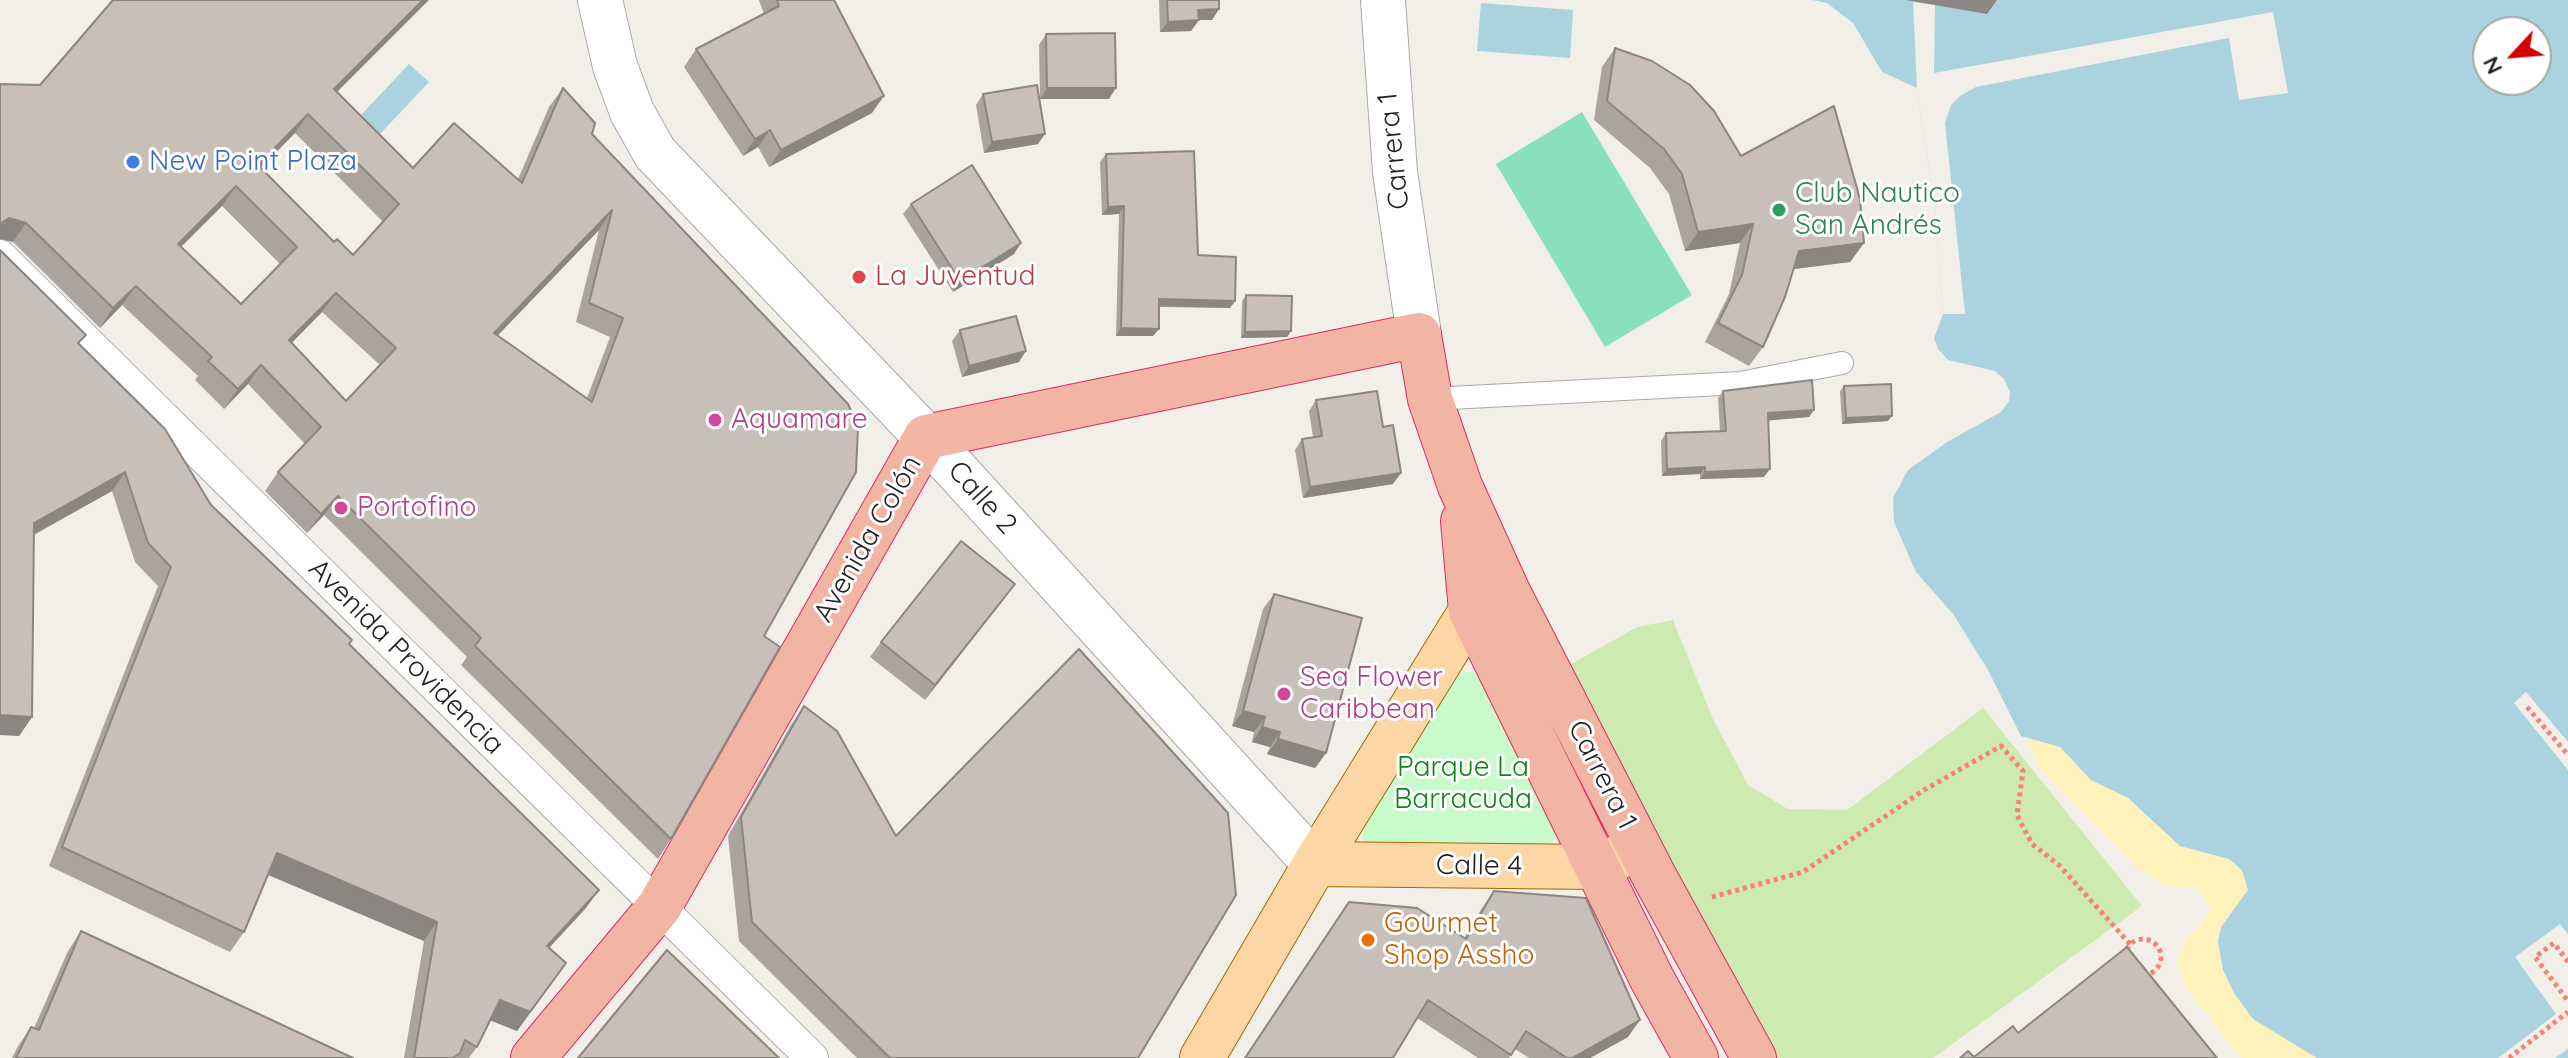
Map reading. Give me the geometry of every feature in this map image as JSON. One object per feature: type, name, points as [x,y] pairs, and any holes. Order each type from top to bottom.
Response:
[{"type":"highway","name":"Avenida Colón","points":[[533,1058],[659,907],[926,437],[1419,335]]},
{"type":"highway","name":"Carrera 1","points":[[1419,335],[1430,399],[1460,486],[1490,602],[1598,867],[1652,979],[1696,1058]]},
{"type":"highway","name":"Carrera 1","points":[[1490,602],[1639,847],[1754,1058]]},
{"type":"main road","points":[[1202,1058],[1315,864],[1490,602]]},
{"type":"main road","name":"Calle 4","points":[[1315,864],[1598,867],[1639,847]]},
{"type":"street","name":"Calle 2","points":[[600,0],[615,66],[632,112],[655,153],[926,437],[1315,864]]},
{"type":"street","name":"Carrera 1","points":[[1383,0],[1395,172],[1419,335]]},
{"type":"street","name":"Avenida Providencia","points":[[0,256],[812,1058]]},
{"type":"lane","points":[[1430,399],[1740,383],[1842,363]]},
{"type":"path","points":[[2527,707],[2568,755]]},
{"type":"path","points":[[1670,907],[1803,872],[1924,790],[2001,746],[2023,771],[2017,815],[2032,844],[2059,865],[2130,944]]},
{"type":"path","points":[[2130,944],[2146,938],[2160,950],[2161,962],[2154,971],[2137,974]]},
{"type":"path","points":[[2568,962],[2554,943],[2535,957],[2568,1001]]},
{"type":"path","points":[[2130,944],[2125,961],[2147,986]]},
{"type":"path","points":[[2509,1058],[2568,1012]]},
{"type":"green space","points":[[1582,112],[1692,295],[1605,347],[1496,164]]},
{"type":"green space","points":[[1673,620],[1713,719],[1748,785],[1788,809],[1847,810],[1983,708],[2142,906],[1933,1058],[1775,1058],[1566,667],[1637,627]]},
{"type":"green space","name":"Parque La Barracuda","points":[[1459,672],[1474,672],[1487,681],[1559,828],[1554,839],[1547,846],[1364,844],[1361,831],[1450,678]]},
{"type":"sand","points":[[2027,738],[2060,747],[2091,780],[2128,798],[2180,846],[2229,859],[2242,870],[2248,890],[2221,927],[2218,941],[2223,970],[2243,1008],[2317,1058],[2241,1058],[2188,990],[2177,963],[2185,939],[2197,930],[2210,909],[2199,888],[2165,886],[2138,868],[2039,768]]},
{"type":"water","points":[[1812,0],[2568,0],[2568,1058],[2317,1058],[2253,1019],[2234,993],[2223,970],[2218,941],[2221,927],[2248,890],[2242,870],[2229,859],[2180,846],[2128,798],[2091,780],[2060,747],[2021,736],[1988,670],[1953,614],[1916,572],[1894,522],[1893,498],[1908,470],[1947,442],[2001,412],[2009,401],[2010,392],[2004,379],[1995,371],[1948,360],[1938,349],[1934,338],[1943,314],[1935,211],[1917,88],[1882,72],[1853,23],[1827,3]]},
{"type":"water","points":[[1481,3],[1573,10],[1570,58],[1477,51]]},
{"type":"water","points":[[409,64],[429,82],[380,134],[361,115]]},
{"type":"pier","points":[[1913,2],[1935,5],[1934,73],[2273,12],[2288,93],[2239,100],[2229,38],[1976,87],[1960,96],[1951,105],[1945,123],[1965,314],[1943,314],[1935,211],[1917,88]]},
{"type":"pier","points":[[2526,692],[2568,742],[2568,770],[2514,703]]},
{"type":"pier","points":[[2560,924],[2568,934],[2568,1049],[2555,1058],[2498,1058],[2556,1014],[2515,957]]},
{"type":"building","points":[[113,0],[423,0],[334,89],[413,168],[454,123],[522,183],[563,88],[595,123],[592,134],[848,404],[858,427],[856,472],[764,636],[780,647],[671,839],[475,646],[481,638],[338,496],[321,514],[278,472],[321,427],[261,365],[238,389],[208,361],[212,357],[136,286],[113,308],[26,223],[9,218],[0,224],[0,84],[40,85]],"holes":[[[308,114],[399,204],[353,255],[337,239],[334,242],[258,165]],[[236,186],[297,247],[241,304],[178,244]],[[612,210],[589,303],[623,318],[592,402],[494,333]],[[336,293],[396,348],[346,401],[289,340]]]},
{"type":"building","points":[[777,0],[834,0],[884,96],[781,150],[770,130],[755,139],[696,49],[779,6]]},
{"type":"building","points":[[1167,0],[1219,0],[1219,9],[1198,10],[1199,20],[1168,22]]},
{"type":"building","points":[[1115,33],[1116,88],[1047,88],[1046,34]]},
{"type":"building","points":[[1615,48],[1652,61],[1690,85],[1714,111],[1741,156],[1834,106],[1860,199],[1864,243],[1799,251],[1785,297],[1763,347],[1718,323],[1742,275],[1753,224],[1698,232],[1682,174],[1664,149],[1607,101]]},
{"type":"building","points":[[1037,85],[1045,134],[992,142],[983,94]]},
{"type":"building","points":[[1194,151],[1198,255],[1236,257],[1235,301],[1159,299],[1159,329],[1121,328],[1124,206],[1108,207],[1106,154]]},
{"type":"building","points":[[972,165],[1021,243],[960,281],[911,204]]},
{"type":"building","points":[[0,250],[86,335],[78,343],[165,429],[211,505],[352,640],[349,644],[599,890],[547,946],[566,963],[530,1012],[500,1000],[477,1047],[465,1040],[460,1053],[453,1058],[414,1058],[437,922],[277,853],[244,932],[62,847],[171,567],[148,543],[125,472],[34,523],[32,717],[0,715]]},
{"type":"building","points":[[1246,295],[1292,296],[1291,331],[1245,332]]},
{"type":"building","points":[[1016,316],[1026,351],[969,366],[960,330]]},
{"type":"building","points":[[1812,380],[1814,410],[1768,413],[1770,469],[1705,472],[1705,467],[1667,469],[1666,433],[1726,431],[1723,391]]},
{"type":"building","points":[[1891,384],[1892,416],[1846,418],[1844,386]]},
{"type":"building","points":[[1377,391],[1383,427],[1393,425],[1401,473],[1310,487],[1302,439],[1322,436],[1316,400]]},
{"type":"building","points":[[961,541],[1015,584],[935,685],[881,642]]},
{"type":"building","points":[[1274,594],[1362,618],[1326,753],[1278,739],[1280,732],[1262,727],[1265,717],[1243,711]]},
{"type":"building","points":[[1079,649],[1228,813],[1236,895],[1138,1058],[890,1058],[752,922],[741,817],[804,706],[837,731],[896,836]]},
{"type":"building","points":[[1494,891],[1586,898],[1640,1020],[1572,1058],[1567,1058],[1526,1031],[1511,1055],[1428,1000],[1393,1058],[1245,1058],[1349,902],[1417,908],[1466,939]]},
{"type":"building","points":[[81,931],[353,1058],[16,1058],[31,1027],[39,1030]]},
{"type":"building","points":[[2127,947],[2217,1058],[1960,1058],[1968,1051],[1974,1057],[2013,1026],[2018,1033]]},
{"type":"building","points":[[667,950],[779,1058],[578,1058]]},
{"type":"place","name":"New Point Plaza","points":[[133,162]]},
{"type":"place","name":"Club Nautico San Andrés","points":[[1779,210]]},
{"type":"place","name":"La Juventud","points":[[859,277]]},
{"type":"place","name":"Aquamare","points":[[715,420]]},
{"type":"place","name":"Portofino","points":[[341,508]]},
{"type":"place","name":"Sea Flower Caribbean","points":[[1284,694]]},
{"type":"place","name":"Gourmet Shop Assho","points":[[1368,940]]}]
